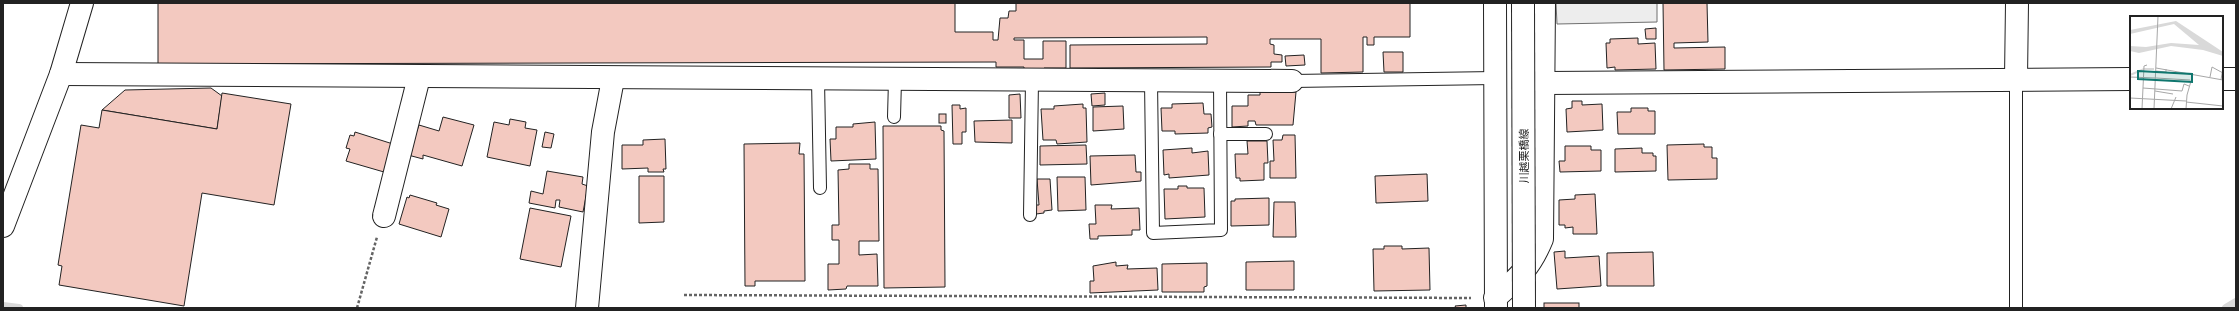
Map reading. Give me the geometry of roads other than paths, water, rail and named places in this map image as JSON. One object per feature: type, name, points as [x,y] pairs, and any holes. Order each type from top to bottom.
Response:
[{"type":"street","points":[[3,226],[61,74],[82,3]]},
{"type":"street","points":[[1495,3],[1495,303]]},
{"type":"street","name":"川越栗橋線","points":[[1523,3],[1524,308]]},
{"type":"street","points":[[1495,303],[1533,261],[1542,239],[1545,83],[1544,3]]},
{"type":"street","points":[[2016,78],[2017,3]]},
{"type":"street","points":[[61,74],[613,79],[1292,81]]},
{"type":"street","points":[[384,216],[419,77]]},
{"type":"street","points":[[1545,83],[2130,78]]},
{"type":"street","points":[[587,308],[603,132],[613,79]]},
{"type":"street","points":[[2223,79],[2236,79]]},
{"type":"lane","points":[[1292,81],[1495,78]]},
{"type":"lane","points":[[2016,78],[2016,308]]},
{"type":"lane","points":[[818,80],[820,188]]},
{"type":"lane","points":[[894,80],[894,117]]},
{"type":"lane","points":[[1030,215],[1032,81]]},
{"type":"lane","points":[[1151,81],[1153,233],[1221,230],[1220,81]]},
{"type":"lane","points":[[1220,134],[1266,134]]},
{"type":"waterway","points":[[2226,308],[2236,302]]},
{"type":"waterway","points":[[3,306],[19,308]]}]
